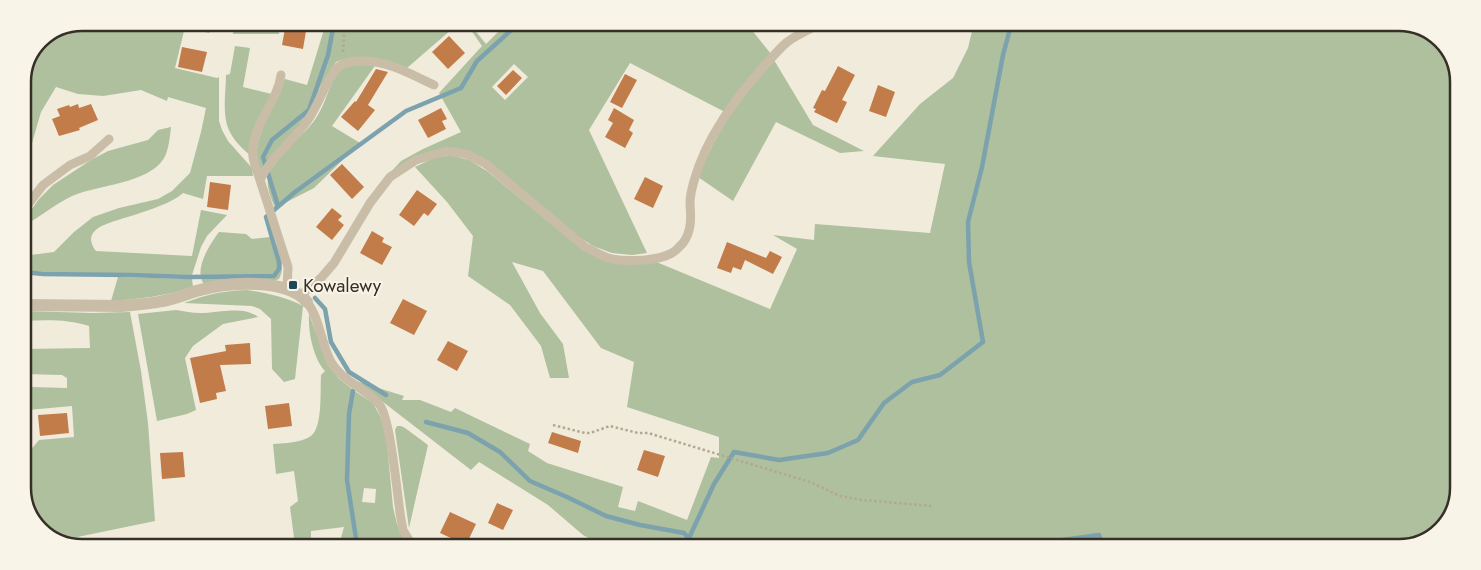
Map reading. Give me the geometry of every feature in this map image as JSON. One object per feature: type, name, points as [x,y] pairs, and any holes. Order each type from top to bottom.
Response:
[{"type":"street","points":[[31,305],[134,305],[164,301],[201,289],[227,284],[264,285],[287,289],[304,298]]},
{"type":"lane","points":[[408,539],[403,530],[384,412],[379,404],[334,366],[314,315],[304,298],[334,263],[370,203],[390,177],[416,160],[446,151],[466,154],[486,164],[585,246],[599,254],[612,259],[627,260],[650,259],[672,253],[684,242],[688,234],[693,184],[702,158],[716,131],[744,88],[786,43],[805,31]]},
{"type":"lane","points":[[260,180],[264,172],[314,112],[332,74],[338,66],[355,61],[385,63],[434,85]]},
{"type":"lane","points":[[281,75],[257,132],[253,158],[288,268],[287,289]]},
{"type":"lane","points":[[31,201],[43,185],[70,165],[90,156],[109,139]]},
{"type":"path","points":[[343,31],[342,48],[344,64]]},
{"type":"path","points":[[553,425],[590,434],[610,426],[638,433],[648,433],[810,482],[840,496],[862,500],[933,506]]},
{"type":"green space","points":[[82,31],[184,31],[175,68],[219,77],[219,121],[222,130],[228,141],[252,168],[253,176],[207,176],[203,199],[183,193],[163,205],[102,226],[93,233],[91,240],[96,251],[192,256],[201,210],[227,215],[207,236],[201,247],[192,275],[31,271],[31,255],[54,252],[74,232],[93,217],[119,208],[158,199],[172,191],[190,173],[206,108],[168,97],[167,101],[141,90],[103,96],[78,94],[56,87],[41,112],[31,147],[32,72],[40,54],[54,40],[72,32]]},
{"type":"green space","points":[[233,31],[279,31],[279,34],[233,34]]},
{"type":"green space","points":[[324,31],[450,31],[407,68],[387,60],[370,58],[352,58],[336,62],[319,89],[311,112],[261,173],[257,158],[258,142],[285,79],[307,85]]},
{"type":"green space","points":[[472,31],[475,31],[486,44],[499,31],[753,31],[771,54],[725,112],[630,63],[589,130],[647,253],[632,255],[612,253],[593,246],[576,235],[487,161],[451,148],[389,174],[401,161],[461,132],[439,93],[482,46]],"holes":[[[514,64],[528,77],[505,100],[492,87]]]},
{"type":"green space","points":[[972,31],[1399,31],[1421,36],[1435,46],[1446,63],[1450,79],[1450,488],[1445,510],[1435,524],[1418,535],[1399,539],[590,539],[548,505],[479,462],[471,470],[356,381],[404,396],[402,400],[420,400],[451,412],[455,408],[530,444],[528,451],[547,463],[623,487],[618,507],[635,511],[638,501],[687,520],[711,457],[719,458],[719,437],[627,407],[634,362],[601,348],[543,271],[512,262],[540,313],[563,344],[569,378],[550,378],[541,346],[510,305],[468,276],[473,236],[447,202],[415,167],[434,158],[450,155],[469,160],[487,171],[577,245],[602,260],[654,261],[770,309],[797,249],[773,235],[814,240],[815,224],[930,233],[945,164],[873,156],[920,104],[953,78],[968,48]]},
{"type":"green space","points":[[235,46],[250,48],[243,87],[272,94],[252,157],[233,137],[226,120],[226,75],[230,74]]},
{"type":"green space","points":[[774,60],[813,125],[864,151],[840,153],[776,122],[733,201],[698,177],[725,122],[749,87]]},
{"type":"green space","points":[[377,63],[332,126],[360,143],[314,188],[275,208],[268,187],[269,174],[278,159],[316,118],[338,73],[343,67]]},
{"type":"green space","points":[[171,127],[166,154],[152,170],[128,181],[80,193],[60,202],[31,222],[31,210],[53,185],[108,151],[148,140],[158,130]]},
{"type":"green space","points":[[219,232],[246,234],[252,239],[270,237],[277,246],[281,257],[282,269],[279,279],[273,281],[204,284],[200,272],[204,257]]},
{"type":"green space","points":[[118,277],[192,279],[193,287],[152,297],[111,301]]},
{"type":"green space","points":[[247,290],[276,296],[303,306],[295,379],[284,382],[272,369],[271,319],[260,309],[252,306],[184,303],[200,297],[230,291]]},
{"type":"green space","points":[[176,310],[200,313],[238,310],[252,313],[258,317],[223,324],[193,346],[185,358],[196,410],[157,421],[138,314]]},
{"type":"green space","points":[[31,311],[130,312],[148,423],[155,521],[72,538],[54,530],[38,513],[31,491],[31,450],[39,440],[74,437],[72,406],[31,410],[31,387],[67,388],[67,378],[62,375],[31,374],[31,349],[90,348],[89,326],[48,320],[31,321]]},
{"type":"green space","points":[[309,314],[328,364],[338,378],[373,403],[380,416],[386,433],[393,507],[397,524],[404,539],[341,539],[344,527],[311,531],[311,539],[294,539],[290,507],[298,501],[294,471],[276,474],[273,444],[303,440],[311,436],[315,431],[320,408],[321,375],[325,371],[314,352],[310,336]],"holes":[[[364,488],[376,489],[375,503],[362,502]]]},
{"type":"green space","points":[[397,426],[405,428],[428,445],[409,528],[395,430]]},
{"type":"building","points":[[285,31],[306,31],[303,49],[282,45]]},
{"type":"building","points":[[449,36],[465,53],[448,69],[432,52]]},
{"type":"building","points":[[182,47],[207,52],[202,72],[178,67]]},
{"type":"building","points":[[838,66],[855,75],[842,100],[847,102],[837,123],[814,112],[816,109],[813,108],[822,90],[825,91]]},
{"type":"building","points":[[376,69],[388,72],[368,105],[375,110],[358,131],[341,117],[356,102]]},
{"type":"building","points":[[513,70],[522,78],[506,95],[497,86]]},
{"type":"building","points":[[625,74],[637,80],[622,108],[610,102]]},
{"type":"building","points":[[878,85],[895,92],[886,117],[869,111]]},
{"type":"building","points":[[78,104],[79,108],[91,104],[98,120],[79,128],[80,130],[59,136],[52,119],[60,116],[57,109]]},
{"type":"building","points":[[441,108],[447,119],[442,121],[446,129],[428,138],[418,120]]},
{"type":"building","points":[[614,108],[634,120],[629,130],[633,133],[625,148],[605,137],[613,123],[608,120]]},
{"type":"building","points":[[342,164],[364,187],[352,199],[330,175]]},
{"type":"building","points":[[645,177],[663,186],[653,208],[634,199]]},
{"type":"building","points":[[210,182],[231,185],[228,210],[207,207]]},
{"type":"building","points":[[417,190],[437,204],[428,216],[424,213],[414,226],[399,215]]},
{"type":"building","points":[[332,208],[342,216],[338,220],[344,225],[332,240],[316,227]]},
{"type":"building","points":[[372,231],[384,238],[382,242],[392,247],[382,265],[360,253]]},
{"type":"building","points":[[727,242],[766,258],[770,251],[782,257],[773,274],[745,260],[741,270],[733,267],[731,273],[717,268]]},
{"type":"building","points":[[403,299],[427,311],[414,335],[390,323]]},
{"type":"building","points":[[448,341],[468,351],[457,371],[437,360]]},
{"type":"building","points":[[250,343],[251,364],[220,365],[226,391],[216,393],[217,399],[200,403],[190,358],[226,351],[225,345]]},
{"type":"building","points":[[289,403],[292,426],[268,429],[265,406]]},
{"type":"building","points":[[67,413],[69,433],[40,436],[38,415]]},
{"type":"building","points":[[552,432],[581,441],[578,453],[548,443]]},
{"type":"building","points":[[644,450],[665,456],[658,477],[637,470]]},
{"type":"building","points":[[183,452],[185,477],[162,479],[160,453]]},
{"type":"building","points":[[497,503],[513,510],[503,530],[488,523]]},
{"type":"building","points":[[450,512],[476,524],[469,539],[453,539],[440,533]]},
{"type":"waterway","points":[[278,206],[263,157],[272,140],[309,110],[328,55],[332,31]]},
{"type":"waterway","points":[[31,273],[190,277],[274,276],[279,269],[279,262],[266,217],[295,192],[406,111],[461,88],[477,61],[510,31]]},
{"type":"waterway","points":[[689,538],[714,484],[734,452],[779,460],[828,453],[858,440],[884,403],[912,382],[940,375],[983,342],[969,262],[968,222],[982,167],[1003,55],[1009,31]]},
{"type":"waterway","points":[[315,298],[325,309],[331,342],[349,372],[386,395]]},
{"type":"waterway","points":[[353,391],[349,414],[347,480],[356,539]]},
{"type":"waterway","points":[[426,422],[468,433],[500,452],[530,481],[606,516],[640,525],[684,533],[690,539]]},
{"type":"waterway","points":[[1070,539],[1099,535],[1100,539]]},
{"type":"place","name":"Kowalewy","points":[[293,285]]}]
